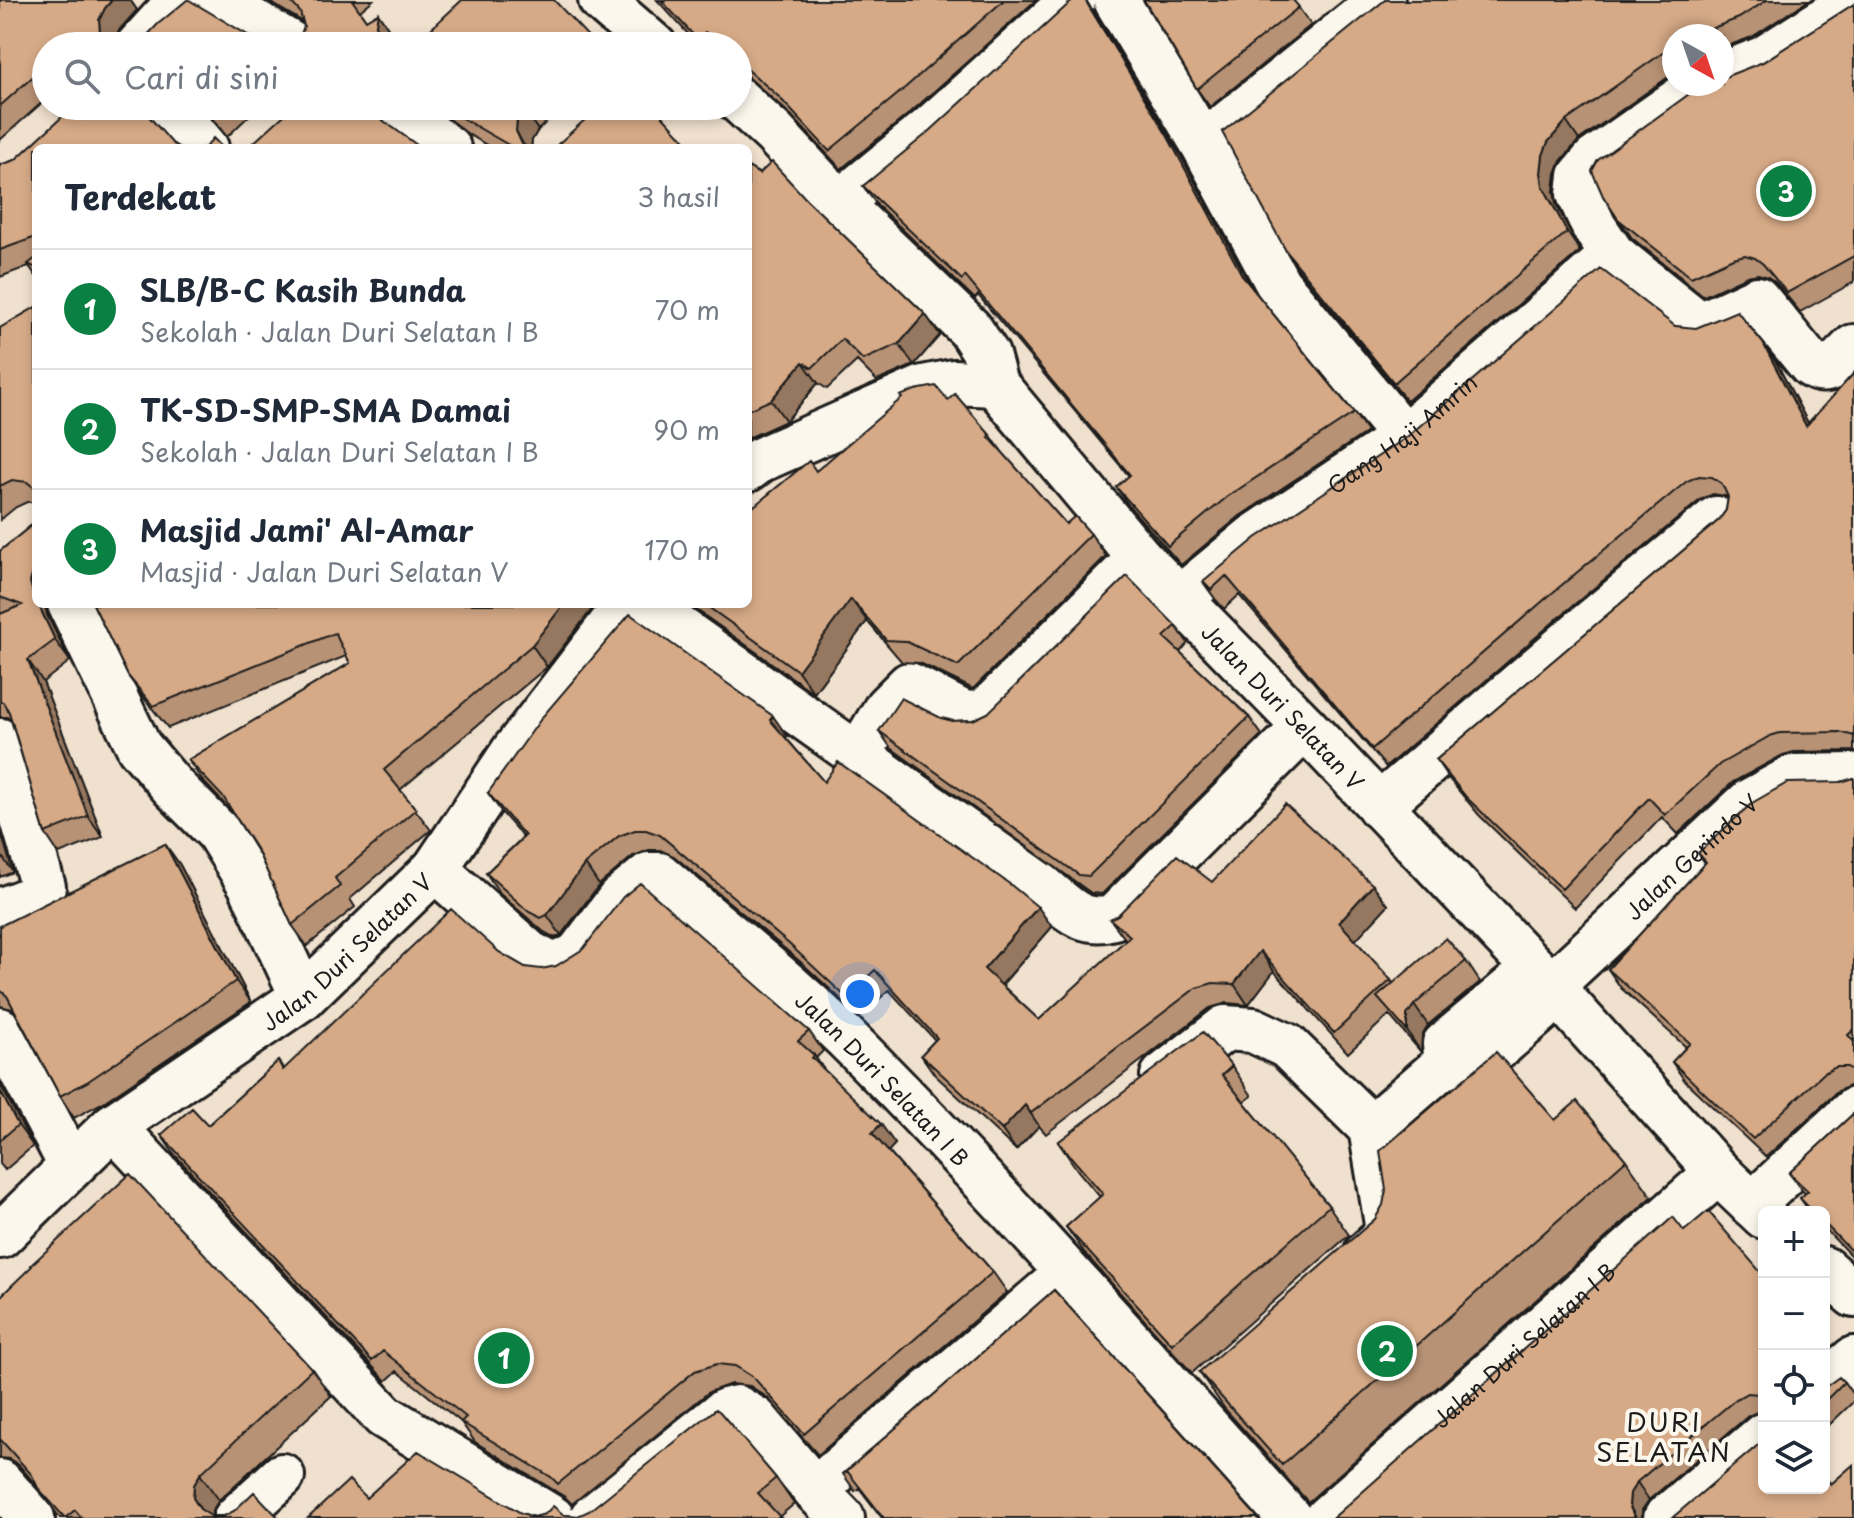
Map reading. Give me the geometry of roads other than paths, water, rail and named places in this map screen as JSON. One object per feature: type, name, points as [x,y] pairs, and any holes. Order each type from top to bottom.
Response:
[{"type":"street","points":[[151,32],[180,0]]},
{"type":"street","points":[[217,0],[271,32]]},
{"type":"street","points":[[601,0],[638,32]]},
{"type":"street","points":[[839,203],[927,131],[1073,0]]},
{"type":"street","points":[[1116,0],[1203,144],[1278,284],[1404,437]]},
{"type":"street","points":[[1203,144],[1382,0]]},
{"type":"street","points":[[1734,70],[1763,59],[1854,1]]},
{"type":"street","points":[[1685,96],[1594,160],[1581,176],[1579,194],[1594,227],[1613,255],[1695,321],[1702,323],[1757,299],[1811,365],[1820,371],[1828,371],[1854,347]]},
{"type":"street","points":[[752,113],[839,203],[970,329],[987,355],[995,384],[953,382],[923,388],[752,466]]},
{"type":"street","points":[[182,120],[203,144]]},
{"type":"street","points":[[410,120],[443,144]]},
{"type":"street","name":"Gang Haji Amrin","points":[[1179,599],[1254,537],[1404,437],[1613,255]]},
{"type":"street","name":"Jalan Duri Selatan V","points":[[995,384],[1140,558],[1551,986],[1742,1195]]},
{"type":"street","points":[[1379,806],[1716,519]]},
{"type":"street","points":[[857,757],[887,707],[909,685],[965,714],[984,713],[1140,558]]},
{"type":"street","points":[[72,608],[139,747],[218,832],[250,884],[303,997]]},
{"type":"street","name":"Jalan Duri Selatan V","points":[[0,1236],[113,1126],[303,997],[435,869],[514,751],[624,608]]},
{"type":"street","points":[[651,608],[1040,885],[1083,919],[1099,922],[1114,917],[1305,727]]},
{"type":"street","points":[[0,741],[43,887],[38,896],[0,911]]},
{"type":"street","name":"Jalan Gerindo V","points":[[1551,986],[1750,801],[1794,777],[1854,776]]},
{"type":"street","name":"Jalan Duri Selatan I B","points":[[435,869],[529,953],[551,965],[578,954],[619,900],[649,875],[659,875],[766,965],[858,1049],[1068,1273],[1289,1518]]},
{"type":"street","points":[[1371,1128],[1447,1062],[1445,1044],[1515,985],[1551,986]]},
{"type":"street","points":[[1137,1095],[1225,1028],[1253,1030],[1287,1046],[1371,1128],[1387,1224],[1385,1237],[1339,1278]]},
{"type":"street","points":[[0,1030],[71,1165]]},
{"type":"street","points":[[1471,1419],[1742,1195],[1854,1110]]},
{"type":"street","points":[[113,1126],[384,1416],[552,1518]]},
{"type":"street","name":"Jalan Duri Selatan I B","points":[[1327,1518],[1742,1195]]},
{"type":"street","points":[[592,1518],[725,1411],[737,1408],[755,1419],[829,1504],[1068,1273]]},
{"type":"street","points":[[1830,1274],[1854,1295]]},
{"type":"street","points":[[1830,1379],[1854,1359]]},
{"type":"street","points":[[1666,1518],[1758,1440]]},
{"type":"street","points":[[236,1518],[282,1476]]},
{"type":"street","points":[[0,1482],[32,1518]]},
{"type":"place","name":"Masjid Jami' Al-Amar","points":[[1786,191]]},
{"type":"place","name":"TK-SD-SMP-SMA Damai","points":[[1387,1351]]},
{"type":"place","name":"SLB/B-C Kasih Bunda","points":[[504,1358]]},
{"type":"district","name":"DURI SELATAN","points":[[1664,1436]]}]
